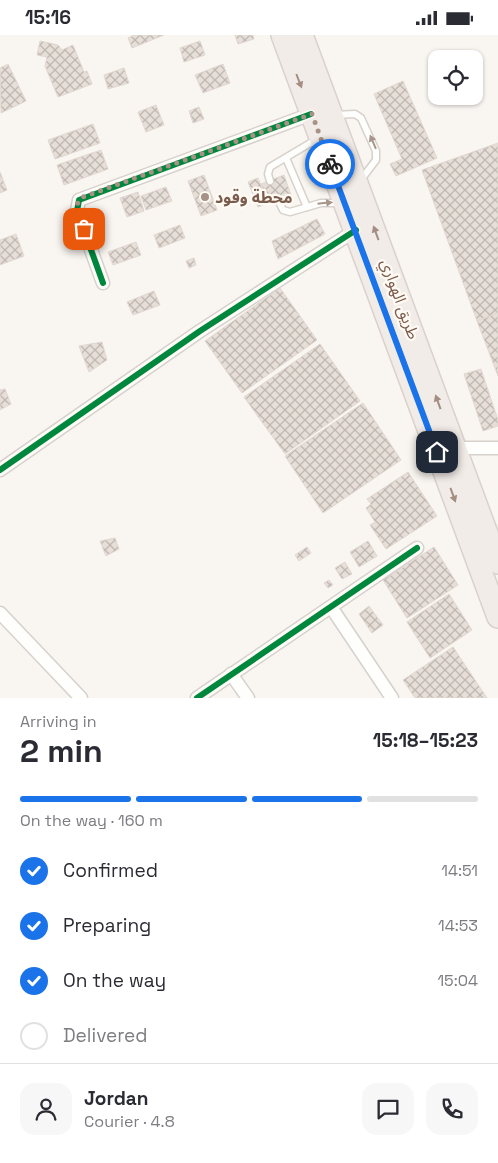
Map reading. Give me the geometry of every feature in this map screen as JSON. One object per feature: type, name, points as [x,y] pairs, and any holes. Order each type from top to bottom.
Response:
[{"type":"highway","name":"طريق الهواري","points":[[282,35],[358,184],[498,563]]},
{"type":"highway","name":"طريق الهواري","points":[[302,35],[322,115],[320,137],[498,617]]},
{"type":"street","points":[[103,283],[77,211],[79,200],[322,115]]},
{"type":"street","points":[[0,470],[200,331],[356,230]]},
{"type":"street","points":[[455,447],[498,448]]},
{"type":"street","points":[[197,698],[417,548]]},
{"type":"street","points":[[330,607],[392,698]]},
{"type":"street","points":[[0,613],[81,698]]},
{"type":"street","points":[[231,674],[248,698]]},
{"type":"lane","points":[[322,115],[355,114],[361,118],[376,151],[376,161],[358,184]]},
{"type":"lane","points":[[270,181],[268,169],[320,137]]},
{"type":"lane","points":[[286,158],[307,207]]},
{"type":"lane","points":[[278,200],[286,212],[294,212],[326,203],[346,204]]},
{"type":"building","points":[[134,35],[164,35],[132,48],[128,38]]},
{"type":"building","points":[[235,35],[253,35],[254,39],[238,44]]},
{"type":"building","points":[[40,41],[58,45],[62,50],[73,45],[84,72],[87,71],[92,84],[58,97],[45,66],[47,57],[37,55]]},
{"type":"building","points":[[200,41],[205,55],[184,62],[180,48]]},
{"type":"building","points":[[8,64],[26,101],[1,113],[0,68]]},
{"type":"building","points":[[223,64],[230,83],[203,93],[195,75]]},
{"type":"building","points":[[124,68],[129,83],[108,89],[104,75]]},
{"type":"building","points":[[403,81],[437,158],[396,176],[390,164],[402,159],[374,94]]},
{"type":"building","points":[[156,105],[164,125],[146,132],[138,112]]},
{"type":"building","points":[[199,107],[204,119],[193,123],[189,111]]},
{"type":"building","points":[[93,124],[100,143],[55,159],[48,140]]},
{"type":"building","points":[[498,143],[498,313],[477,321],[422,170]]},
{"type":"building","points":[[101,150],[108,169],[64,185],[57,165]]},
{"type":"building","points":[[0,172],[7,190],[0,193]]},
{"type":"building","points":[[204,175],[217,210],[201,216],[188,181]]},
{"type":"building","points":[[284,175],[291,195],[268,203],[261,184]]},
{"type":"building","points":[[258,178],[268,203],[258,207],[248,182]]},
{"type":"building","points":[[166,187],[172,201],[146,210],[141,196]]},
{"type":"building","points":[[138,192],[144,211],[127,217],[120,198]]},
{"type":"building","points":[[317,219],[325,234],[278,259],[272,241]]},
{"type":"building","points":[[180,225],[185,238],[159,248],[154,235]]},
{"type":"building","points":[[16,234],[24,256],[0,265],[0,240]]},
{"type":"building","points":[[136,242],[141,255],[113,265],[108,252]]},
{"type":"building","points":[[194,258],[196,265],[189,268],[186,261]]},
{"type":"building","points":[[280,288],[317,340],[242,393],[205,341]]},
{"type":"building","points":[[154,291],[160,305],[133,315],[127,302]]},
{"type":"building","points":[[498,313],[498,376],[477,321]]},
{"type":"building","points":[[102,342],[107,360],[89,372],[79,346]]},
{"type":"building","points":[[320,344],[360,401],[285,454],[244,397]]},
{"type":"building","points":[[481,369],[498,420],[498,426],[483,431],[464,374]]},
{"type":"building","points":[[5,389],[11,404],[0,410],[0,390]]},
{"type":"building","points":[[363,403],[401,460],[323,513],[285,456]]},
{"type":"building","points":[[408,472],[437,516],[386,549],[370,525],[375,522],[366,508],[371,504],[367,499]]},
{"type":"building","points":[[115,538],[119,549],[106,556],[100,541]]},
{"type":"building","points":[[368,541],[377,556],[359,567],[350,552]]},
{"type":"building","points":[[307,547],[311,553],[299,561],[295,555]]},
{"type":"building","points":[[434,547],[458,585],[407,618],[383,580]]},
{"type":"building","points":[[345,562],[352,574],[342,579],[335,568]]},
{"type":"building","points":[[329,580],[333,585],[328,588],[324,583]]},
{"type":"building","points":[[449,594],[472,630],[430,658],[407,622]]},
{"type":"building","points":[[369,606],[383,625],[372,633],[359,614]]},
{"type":"building","points":[[453,647],[487,698],[415,698],[403,680]]},
{"type":"cycle path","points":[[103,283],[77,211],[79,200],[311,114]]},
{"type":"cycle path","points":[[0,470],[200,331],[356,230]]},
{"type":"cycle path","points":[[197,698],[417,548]]},
{"type":"way so far","points":[[84,229],[76,207],[79,200],[83,197],[312,114],[330,164]]},
{"type":"place","name":"محطة وقود","points":[[205,197]]},
{"type":"route","points":[[330,164],[437,452]]}]
